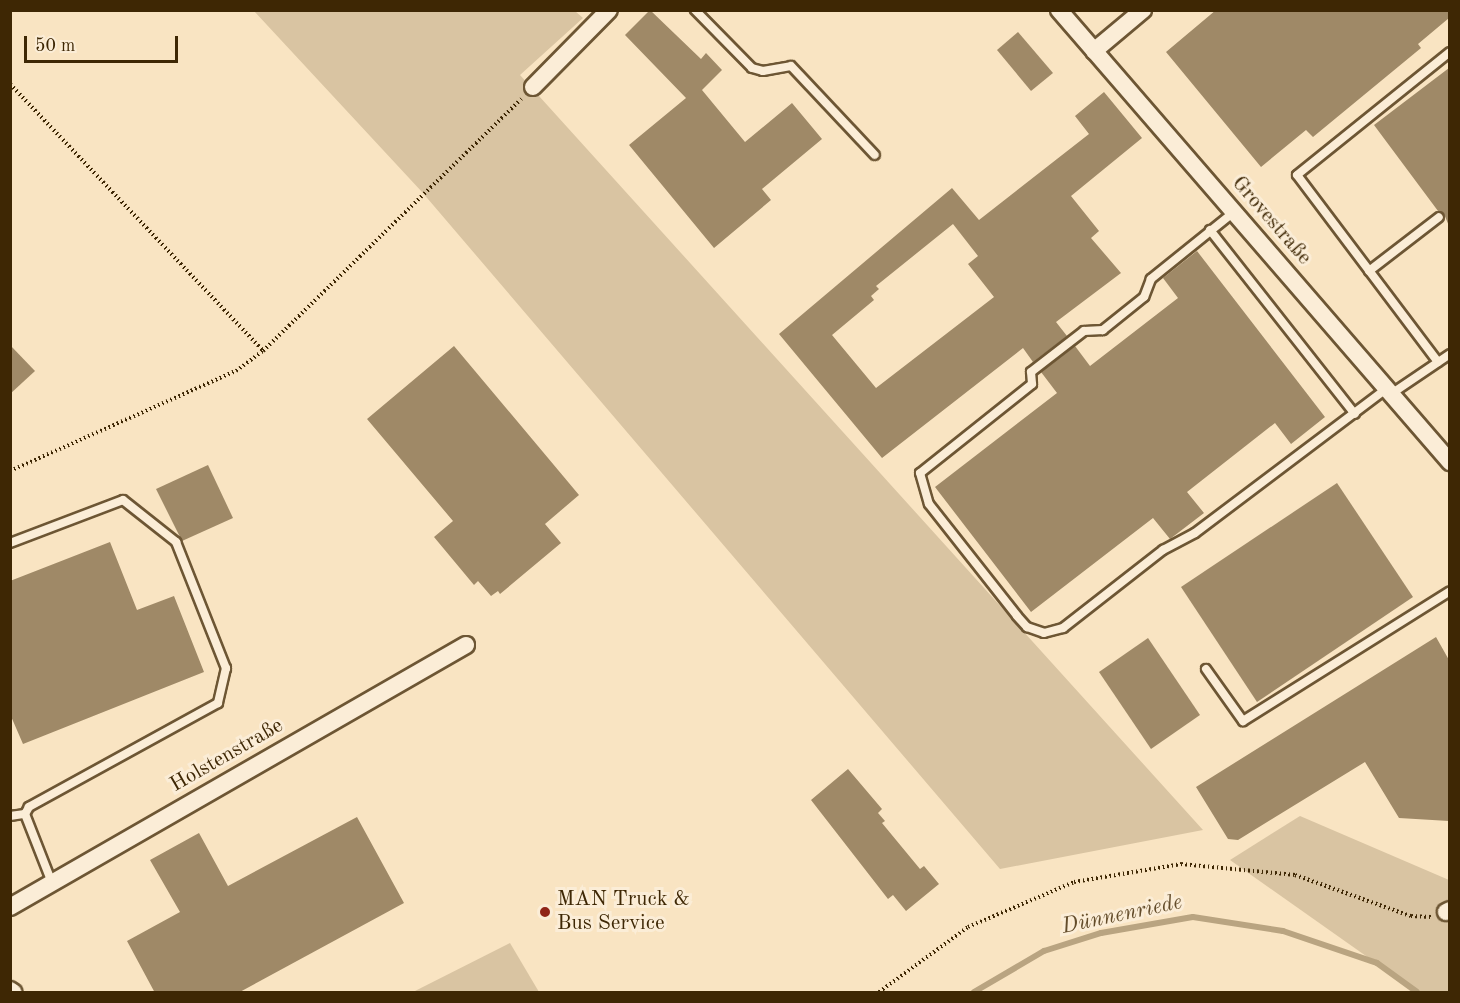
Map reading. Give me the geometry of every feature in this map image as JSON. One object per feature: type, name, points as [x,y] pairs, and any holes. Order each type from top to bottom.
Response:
[{"type":"street","points":[[533,87],[609,10]]},
{"type":"street","name":"Grovestraße","points":[[1059,10],[1449,462]]},
{"type":"street","points":[[1094,51],[1143,10]]},
{"type":"street","name":"Holstenstraße","points":[[10,907],[466,645]]},
{"type":"lane","points":[[694,10],[752,69],[763,71],[791,66],[875,154]]},
{"type":"lane","points":[[1438,362],[1297,175],[1449,52]]},
{"type":"lane","points":[[1234,212],[1151,279],[1144,297],[1103,330],[1084,331],[1031,372],[1032,384],[920,473],[929,504],[1027,627],[1044,633],[1063,628],[1163,550],[1194,533],[1355,414],[1449,354]]},
{"type":"lane","points":[[1369,271],[1439,217]]},
{"type":"lane","points":[[1210,230],[1355,414]]},
{"type":"lane","points":[[10,543],[123,500],[177,542],[226,668],[218,703],[29,807],[25,814]]},
{"type":"lane","points":[[1206,669],[1243,721],[1449,591]]},
{"type":"lane","points":[[10,816],[25,814]]},
{"type":"lane","points":[[25,814],[52,883]]},
{"type":"path","points":[[10,84],[263,351]]},
{"type":"path","points":[[10,471],[237,371],[263,351],[533,87]]},
{"type":"path","points":[[879,993],[968,927],[1063,886],[1181,864],[1295,875],[1411,916],[1430,917],[1448,911]]},
{"type":"shaded area","points":[[254,11],[575,11],[583,18],[520,75],[1203,830],[1000,869],[422,192]]},
{"type":"shaded area","points":[[1300,816],[1449,880],[1449,992],[1417,992],[1230,860]]},
{"type":"shaded area","points":[[510,943],[539,992],[413,992]]},
{"type":"building","points":[[650,10],[701,59],[706,53],[722,70],[702,90],[745,142],[792,103],[822,139],[762,189],[771,200],[714,248],[629,145],[686,98],[625,35]]},
{"type":"building","points":[[1216,10],[1449,10],[1449,18],[1418,44],[1421,48],[1313,137],[1306,130],[1261,167],[1166,52]]},
{"type":"building","points":[[1018,32],[1053,73],[1031,91],[997,50]]},
{"type":"building","points":[[1449,68],[1449,226],[1444,214],[1438,211],[1374,125]]},
{"type":"building","points":[[1104,92],[1142,138],[1071,196],[1099,231],[1091,238],[1121,273],[1056,322],[1067,336],[1033,362],[1023,348],[882,458],[779,334],[952,188],[979,220],[1089,134],[1075,116]],"holes":[[[953,224],[978,256],[968,264],[994,297],[876,388],[832,335],[874,300],[871,296],[879,289],[876,286]]]},
{"type":"building","points":[[1197,251],[1325,417],[1291,444],[1275,423],[1187,492],[1204,513],[1170,539],[1153,518],[1031,612],[935,487],[1057,393],[1041,372],[1075,346],[1090,366],[1178,298],[1163,278]]},
{"type":"building","points":[[10,345],[35,371],[10,394]]},
{"type":"building","points":[[454,346],[579,495],[545,524],[561,543],[500,594],[498,591],[491,596],[478,581],[474,585],[434,537],[453,521],[367,419]]},
{"type":"building","points":[[208,465],[233,518],[182,541],[156,489]]},
{"type":"building","points":[[1337,483],[1413,597],[1257,702],[1181,587]]},
{"type":"building","points":[[110,542],[137,610],[174,596],[204,672],[23,744],[10,714],[10,581]]},
{"type":"building","points":[[1436,637],[1449,660],[1449,821],[1399,818],[1365,762],[1238,840],[1228,839],[1196,787]]},
{"type":"building","points":[[1148,638],[1200,715],[1151,749],[1099,672]]},
{"type":"building","points":[[848,769],[882,809],[878,813],[885,821],[882,823],[920,869],[924,866],[939,884],[906,911],[893,895],[888,899],[811,800]]},
{"type":"building","points":[[357,817],[404,903],[238,993],[155,993],[127,941],[180,912],[150,860],[199,833],[228,886]]},
{"type":"waterway","name":"Dünnenriede","points":[[974,992],[1044,951],[1101,933],[1193,917],[1283,931],[1377,963],[1417,992]]},
{"type":"place","name":"MAN Truck & Bus Service","points":[[545,912]]}]
